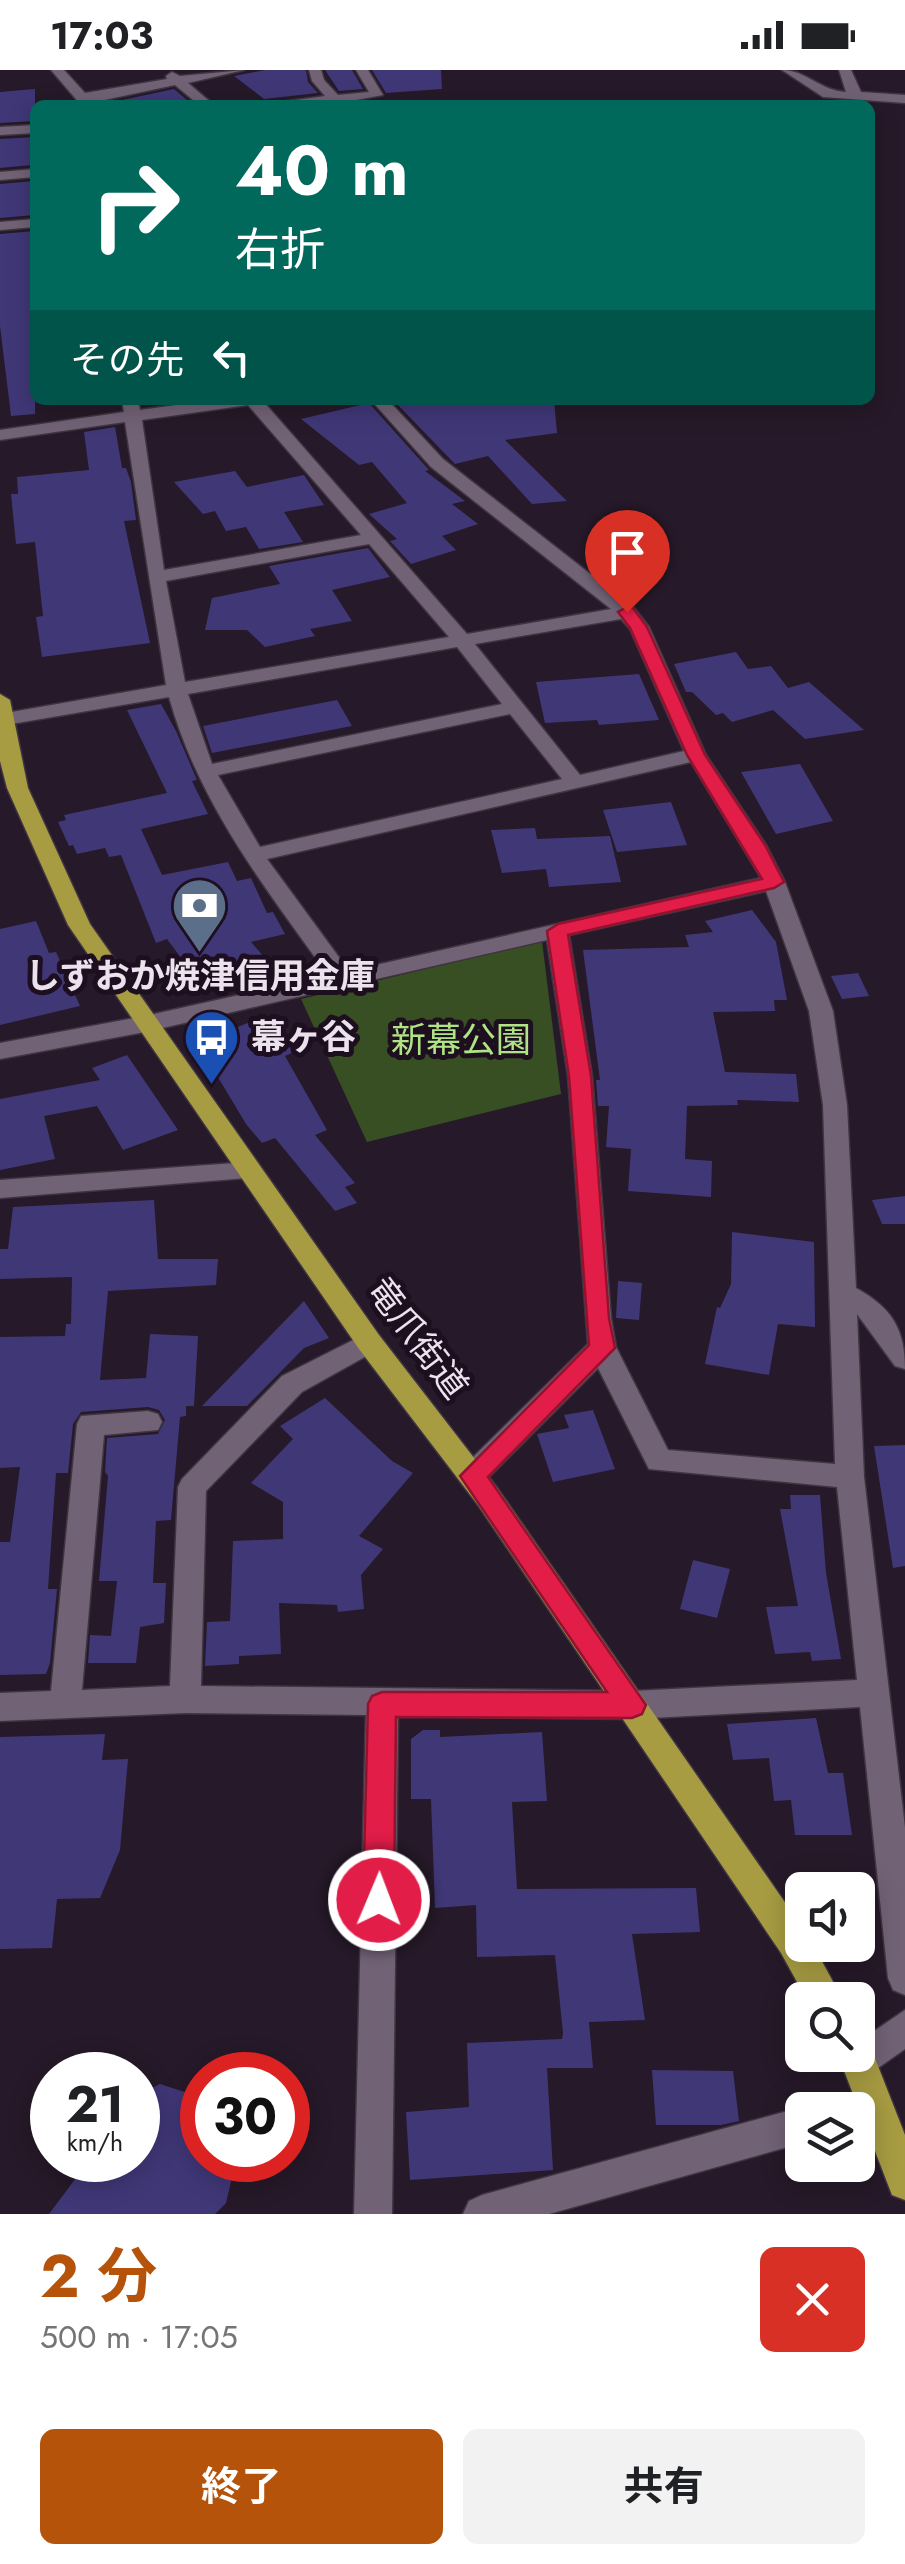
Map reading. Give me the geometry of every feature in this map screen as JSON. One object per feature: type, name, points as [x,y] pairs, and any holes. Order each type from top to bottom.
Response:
[{"type":"main road","name":"竜爪街道","points":[[0,713],[43,854],[78,925],[369,1342],[473,1476],[794,1942],[816,1982]]},
{"type":"main road","points":[[875,2122],[903,2168]]},
{"type":"street","points":[[57,70],[83,100]]},
{"type":"street","points":[[164,70],[201,100]]},
{"type":"street","points":[[94,100],[238,70]]},
{"type":"street","points":[[315,70],[318,81],[336,100]]},
{"type":"street","points":[[349,100],[377,95],[362,70]]},
{"type":"street","points":[[788,70],[821,94],[905,99]]},
{"type":"street","points":[[845,70],[856,94]]},
{"type":"street","points":[[0,131],[30,128]]},
{"type":"street","points":[[0,176],[30,173]]},
{"type":"street","points":[[0,226],[30,223]]},
{"type":"street","points":[[0,435],[132,408],[176,405]]},
{"type":"street","points":[[254,405],[461,640],[574,781]]},
{"type":"street","points":[[384,405],[437,462],[627,612],[638,627],[696,755],[755,845],[774,882],[821,1011],[836,1105],[840,1292],[850,1477],[905,1978]]},
{"type":"street","points":[[132,408],[176,689],[207,771],[254,855],[342,978]]},
{"type":"street","points":[[158,577],[373,538]]},
{"type":"street","points":[[0,713],[176,689],[627,612]]},
{"type":"street","points":[[207,771],[515,707]]},
{"type":"street","points":[[254,855],[696,755]]},
{"type":"street","points":[[0,1051],[146,1024],[774,882]]},
{"type":"street","points":[[558,931],[580,1076],[602,1348],[659,1462],[850,1477]]},
{"type":"street","points":[[0,1189],[248,1171]]},
{"type":"street","points":[[840,1292],[869,1308],[905,1360]]},
{"type":"street","points":[[185,1699],[192,1488],[292,1384],[369,1342]]},
{"type":"street","points":[[473,1476],[602,1348]]},
{"type":"street","points":[[65,1704],[92,1424],[148,1422]]},
{"type":"street","points":[[0,1707],[185,1699],[632,1705],[871,1693]]},
{"type":"street","points":[[373,2214],[382,1704]]},
{"type":"street","points":[[875,2047],[905,2027]]},
{"type":"street","points":[[482,2214],[785,2130]]},
{"type":"green space","name":"新幕公園","points":[[542,941],[561,1094],[367,1142],[301,999]]},
{"type":"building","points":[[265,70],[306,70],[308,82],[318,93],[264,99],[234,76]]},
{"type":"building","points":[[325,70],[352,70],[363,89],[339,91]]},
{"type":"building","points":[[372,70],[441,70],[442,89],[386,93]]},
{"type":"building","points":[[35,89],[35,100],[30,100],[30,121],[0,123],[0,92]]},
{"type":"building","points":[[174,89],[187,100],[122,100]]},
{"type":"building","points":[[30,137],[30,165],[0,168],[0,139]]},
{"type":"building","points":[[30,181],[30,215],[0,218],[0,184]]},
{"type":"building","points":[[30,231],[30,405],[35,405],[35,414],[11,416],[0,326],[0,234]]},
{"type":"building","points":[[371,405],[429,470],[425,471],[465,501],[452,504],[478,524],[442,536],[456,550],[411,564],[390,541],[397,539],[369,514],[407,503],[372,462],[359,465],[301,419]]},
{"type":"building","points":[[398,405],[554,405],[557,433],[505,440],[567,501],[532,504],[488,456],[455,464]]},
{"type":"building","points":[[115,427],[122,468],[126,468],[131,482],[136,520],[124,521],[150,643],[42,657],[36,617],[43,616],[35,542],[16,544],[11,494],[18,494],[17,477],[89,470],[84,432]]},
{"type":"building","points":[[235,471],[247,487],[304,475],[324,505],[284,512],[303,542],[259,549],[246,527],[226,531],[215,511],[203,514],[174,482]]},
{"type":"building","points":[[368,548],[390,577],[332,590],[352,621],[310,629],[315,636],[265,647],[247,630],[205,630],[212,598],[280,584],[269,566]]},
{"type":"building","points":[[736,652],[748,669],[771,666],[788,688],[809,682],[864,730],[805,739],[773,710],[732,722],[723,713],[716,715],[692,692],[686,692],[674,664]]},
{"type":"building","points":[[639,674],[659,720],[599,725],[597,720],[545,723],[536,682]]},
{"type":"building","points":[[337,700],[352,726],[212,753],[203,726]]},
{"type":"building","points":[[161,704],[197,780],[192,781],[208,814],[141,829],[162,875],[228,862],[237,881],[251,878],[267,913],[273,912],[285,934],[251,942],[265,958],[199,982],[167,939],[156,943],[121,855],[109,857],[105,848],[77,854],[58,822],[66,820],[64,815],[167,793],[127,710]]},
{"type":"building","points":[[800,764],[833,821],[776,834],[741,772]]},
{"type":"building","points":[[671,802],[687,845],[617,852],[603,810]]},
{"type":"building","points":[[535,828],[537,839],[610,836],[621,882],[549,887],[546,869],[502,873],[491,830]]},
{"type":"building","points":[[752,910],[776,942],[787,1000],[774,1000],[775,1011],[713,1012],[725,1072],[796,1074],[799,1102],[737,1100],[738,1105],[687,1106],[685,1159],[712,1161],[711,1197],[628,1191],[631,1149],[606,1147],[609,1106],[598,1106],[596,1080],[600,1080],[583,950],[689,947],[685,935],[713,932],[705,921]]},
{"type":"building","points":[[36,921],[49,953],[56,952],[80,1006],[0,1025],[0,929]]},
{"type":"building","points":[[858,973],[869,996],[842,999],[831,976]]},
{"type":"building","points":[[268,1015],[293,1041],[286,1044],[294,1052],[285,1056],[327,1130],[315,1135],[355,1183],[345,1187],[357,1203],[335,1211],[275,1138],[262,1143],[210,1064],[215,1062],[195,1038],[222,1028],[225,1032]]},
{"type":"building","points":[[127,1055],[178,1130],[123,1150],[97,1106],[44,1116],[55,1159],[0,1170],[0,1099],[100,1080],[92,1068]]},
{"type":"building","points":[[905,1196],[905,1224],[882,1224],[872,1200]]},
{"type":"building","points":[[154,1200],[158,1259],[218,1259],[216,1285],[108,1291],[100,1380],[146,1378],[150,1334],[198,1336],[194,1406],[186,1406],[186,1416],[180,1417],[171,1520],[156,1521],[153,1583],[166,1583],[164,1623],[140,1627],[136,1663],[88,1663],[90,1635],[111,1636],[117,1581],[99,1581],[108,1476],[107,1438],[158,1434],[165,1420],[159,1410],[148,1407],[81,1412],[73,1424],[68,1473],[56,1473],[48,1589],[57,1589],[50,1663],[46,1674],[0,1675],[0,1542],[10,1542],[20,1467],[0,1468],[0,1337],[65,1336],[66,1324],[71,1324],[72,1277],[0,1279],[0,1249],[8,1249],[13,1207]]},
{"type":"building","points":[[732,1232],[814,1242],[815,1327],[778,1324],[769,1375],[705,1364],[717,1307],[720,1308],[731,1284]]},
{"type":"building","points":[[618,1281],[642,1283],[639,1320],[616,1318]]},
{"type":"building","points":[[304,1301],[329,1338],[304,1348],[247,1406],[202,1406]]},
{"type":"building","points":[[325,1398],[392,1461],[413,1473],[359,1536],[383,1549],[361,1575],[364,1609],[338,1612],[337,1605],[279,1603],[281,1654],[239,1656],[239,1664],[205,1666],[207,1622],[230,1621],[233,1541],[283,1539],[283,1502],[251,1483],[293,1439],[280,1426]]},
{"type":"building","points":[[593,1410],[615,1469],[553,1482],[537,1434],[569,1428],[564,1415]]},
{"type":"building","points":[[905,1445],[905,1566],[893,1568],[874,1446]]},
{"type":"building","points":[[790,1495],[820,1495],[826,1573],[841,1659],[812,1661],[810,1652],[775,1654],[766,1607],[798,1606],[780,1509],[791,1509]]},
{"type":"building","points":[[693,1560],[730,1569],[717,1618],[680,1609]]},
{"type":"building","points":[[816,1718],[828,1773],[843,1773],[852,1835],[795,1835],[791,1800],[774,1801],[769,1758],[733,1760],[727,1724]]},
{"type":"building","points":[[423,1730],[440,1730],[440,1737],[542,1732],[547,1801],[512,1802],[517,1889],[696,1888],[700,1932],[632,1934],[645,2020],[589,2022],[593,2068],[547,2068],[553,2170],[410,2180],[406,2112],[469,2107],[467,2043],[562,2039],[563,2033],[555,1955],[477,1957],[476,1905],[435,1908],[431,1799],[411,1799],[411,1739]]},
{"type":"building","points":[[105,1734],[102,1760],[128,1759],[120,1850],[100,1898],[57,1899],[52,1948],[0,1949],[0,1737]]},
{"type":"building","points":[[652,2070],[733,2071],[739,2121],[721,2125],[656,2125]]},
{"type":"building","points":[[160,2084],[180,2090],[180,2182],[231,2182],[226,2203],[215,2214],[49,2214],[73,2182],[160,2182]]},
{"type":"place","name":"しずおか焼津信用金庫","points":[[200,954]]},
{"type":"place","name":"幕ヶ谷","points":[[212,1086]]},
{"type":"route","points":[[379,1900],[382,1704],[632,1705],[473,1476],[602,1348],[580,1076],[558,931],[774,882],[755,845],[696,755],[638,627],[627,612]]}]
